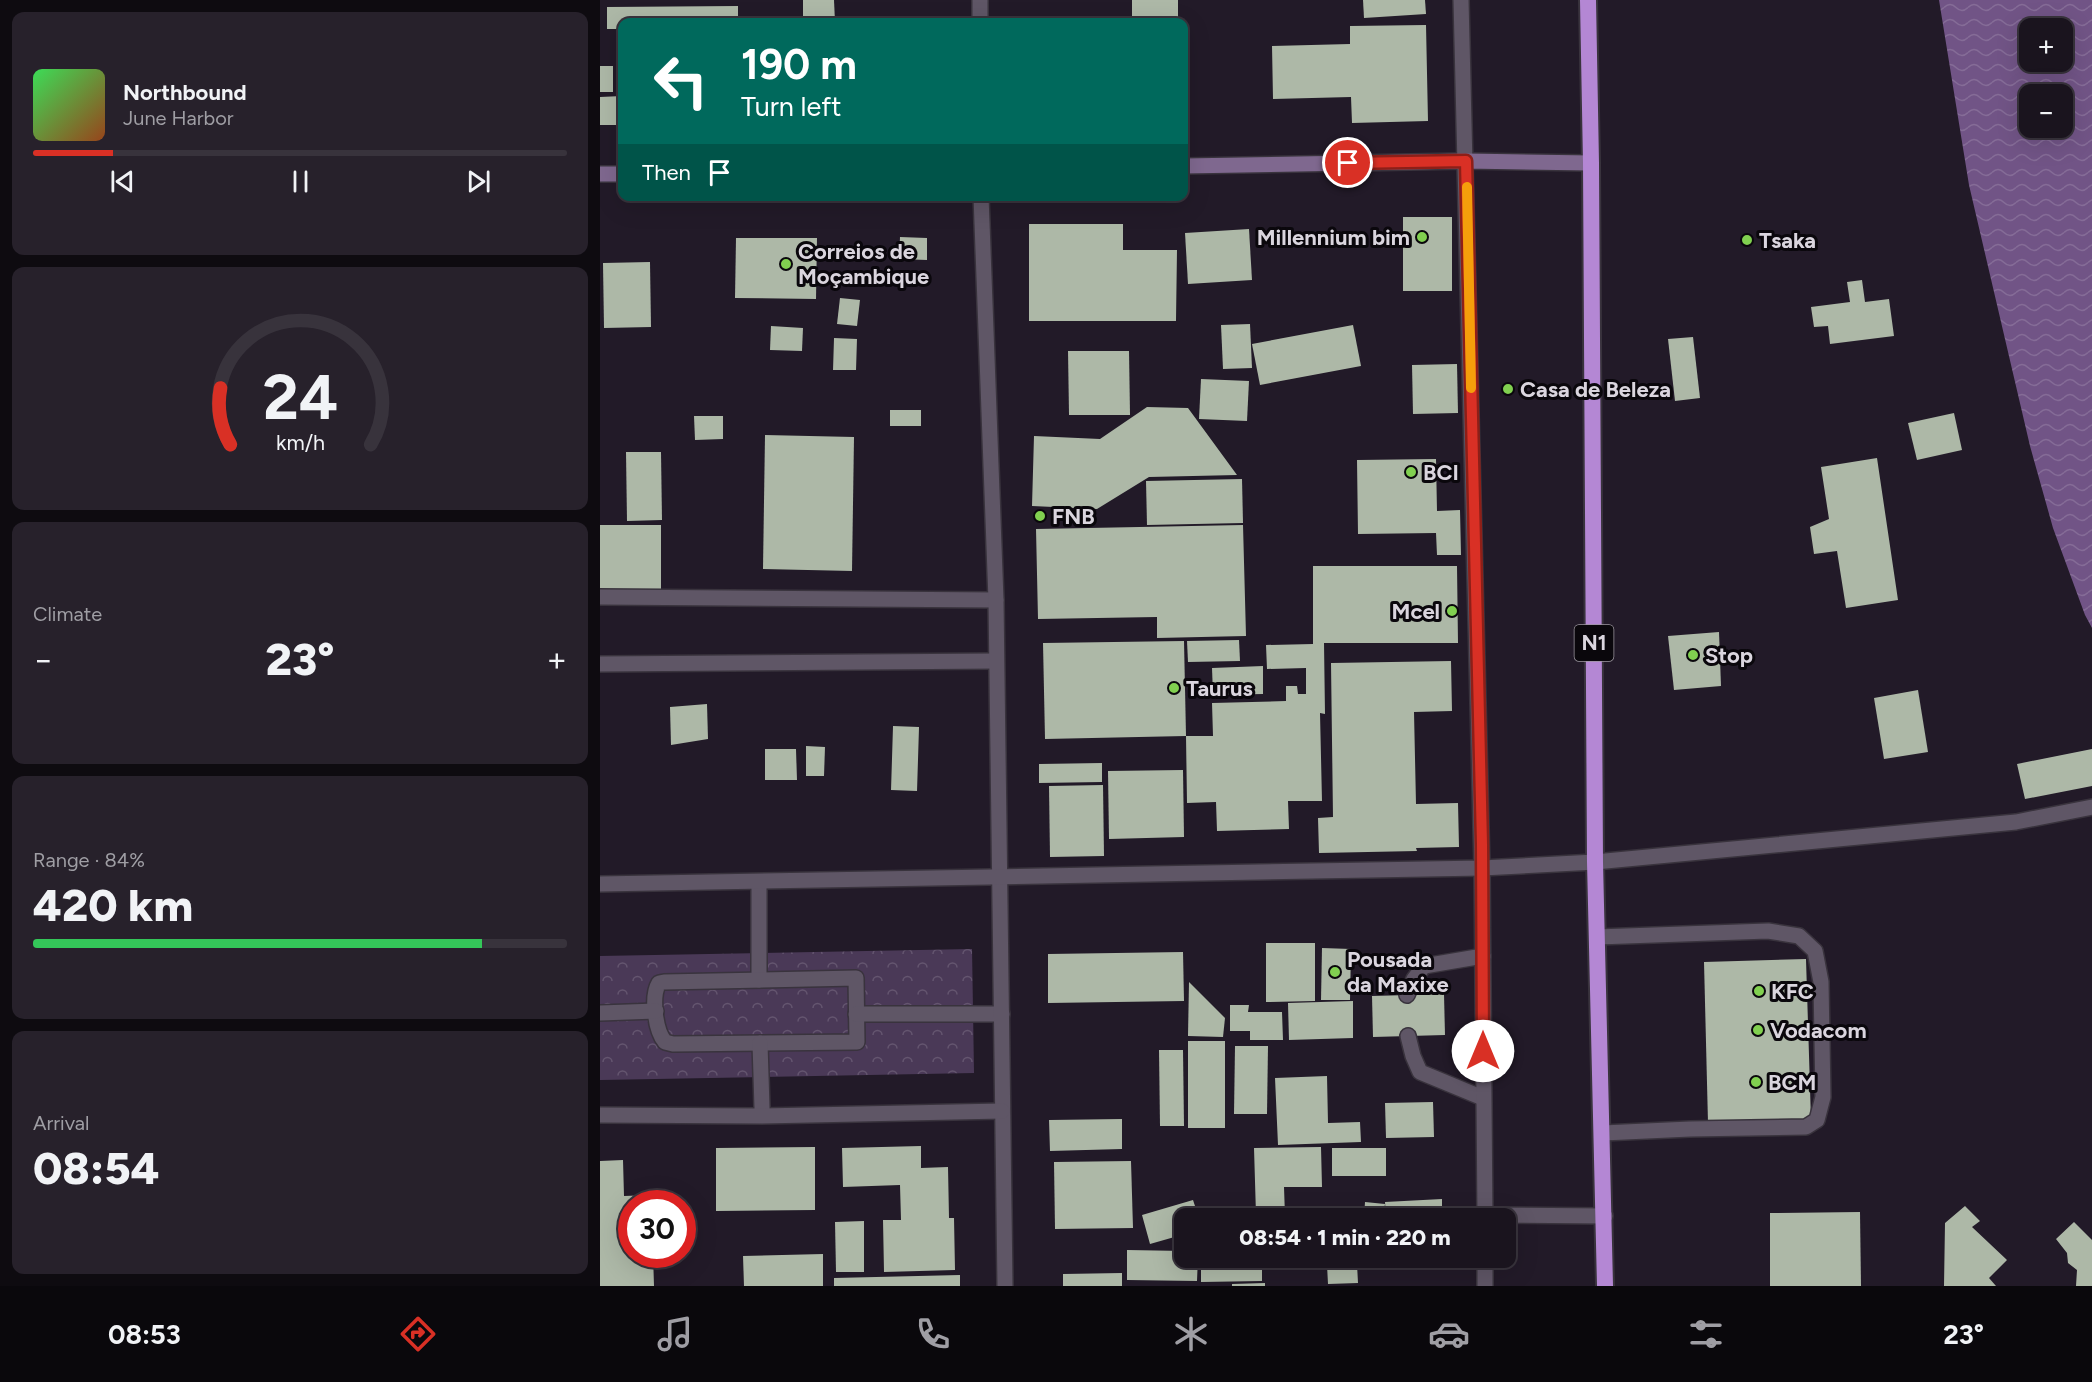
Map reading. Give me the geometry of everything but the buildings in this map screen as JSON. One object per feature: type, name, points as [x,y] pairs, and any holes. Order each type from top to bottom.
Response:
[{"type":"highway","name":"N1","points":[[1588,0],[1595,862],[1605,1286]]},
{"type":"main road","points":[[1188,166],[1466,161],[1591,163]]},
{"type":"main road","points":[[600,174],[618,174]]},
{"type":"street","points":[[980,0],[980,18]]},
{"type":"street","points":[[1461,0],[1482,868],[1485,1208]]},
{"type":"street","points":[[981,201],[996,600],[1005,1286]]},
{"type":"street","points":[[600,597],[996,600]]},
{"type":"street","points":[[600,664],[996,661]]},
{"type":"street","points":[[600,884],[759,883],[1482,868],[1595,862],[2016,822],[2092,807]]},
{"type":"street","points":[[759,883],[759,980]]},
{"type":"street","points":[[1597,937],[1768,932],[1799,936],[1815,951],[1821,982],[1823,1097],[1817,1120],[1806,1127],[1603,1133]]},
{"type":"street","points":[[1407,995],[1414,979],[1424,966],[1483,956]]},
{"type":"street","points":[[856,978],[857,1042],[673,1044],[664,1042],[657,1028],[656,1011],[656,989],[659,983],[664,982],[856,978]]},
{"type":"street","points":[[600,1012],[656,1011]]},
{"type":"street","points":[[856,1014],[1002,1014]]},
{"type":"street","points":[[1407,1036],[1420,1072],[1484,1098]]},
{"type":"street","points":[[760,1043],[762,1112]]},
{"type":"street","points":[[600,1115],[1002,1111]]},
{"type":"street","points":[[1516,1216],[1605,1216]]},
{"type":"street","points":[[1485,1268],[1485,1286]]},
{"type":"green space","points":[[972,949],[974,1073],[600,1080],[600,956]]},
{"type":"water","points":[[1939,0],[2092,0],[2092,628],[2053,528],[2030,446],[1969,185]]},
{"type":"slow traffic","points":[[1467,187],[1471,388]]},
{"type":"place","name":"Millennium bim","points":[[1422,237]]},
{"type":"place","name":"Tsaka","points":[[1747,240]]},
{"type":"place","name":"Correios de Moçambique","points":[[786,264]]},
{"type":"place","name":"Casa de Beleza","points":[[1508,389]]},
{"type":"place","name":"BCI","points":[[1411,472]]},
{"type":"place","name":"FNB","points":[[1040,516]]},
{"type":"place","name":"Mcel","points":[[1452,611]]},
{"type":"place","name":"Stop","points":[[1693,655]]},
{"type":"place","name":"Taurus","points":[[1174,688]]},
{"type":"place","name":"Pousada da Maxixe","points":[[1335,972]]},
{"type":"place","name":"KFC","points":[[1759,991]]},
{"type":"place","name":"Vodacom","points":[[1758,1030]]},
{"type":"place","name":"BCM","points":[[1756,1082]]},
{"type":"route","points":[[1348,163],[1466,161],[1482,844],[1483,1051]]}]
